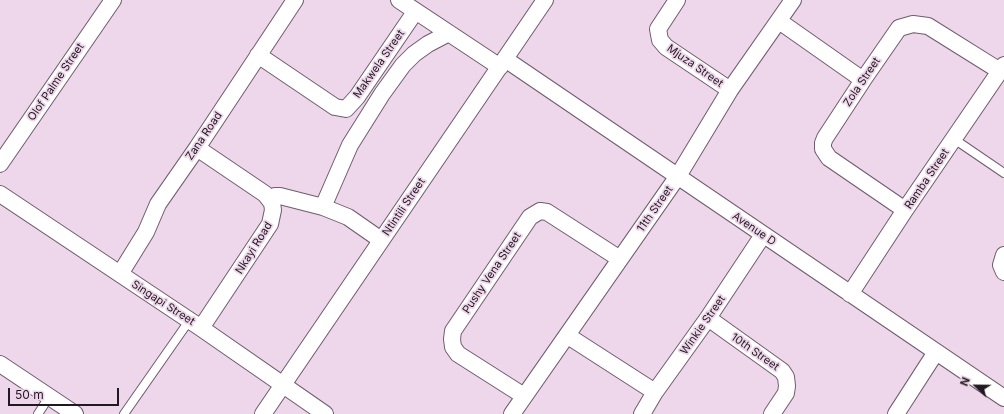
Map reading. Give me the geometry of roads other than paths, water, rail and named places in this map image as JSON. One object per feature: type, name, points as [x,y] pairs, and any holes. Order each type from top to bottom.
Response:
[{"type":"street","name":"Olof Palme Street","points":[[0,164],[113,0]]},
{"type":"street","name":"Zana Road","points":[[120,274],[146,232],[158,204],[295,0]]},
{"type":"street","points":[[399,0],[415,12],[449,33],[503,63]]},
{"type":"street","name":"Ntintili Street","points":[[263,414],[545,0]]},
{"type":"street","name":"Mjuza Street","points":[[677,0],[658,29],[660,40],[666,47],[730,90]]},
{"type":"street","name":"11th Street","points":[[512,414],[568,336],[678,176],[730,90],[793,0]]},
{"type":"street","name":"Makwela Street","points":[[258,55],[335,107],[346,109],[357,97],[415,12]]},
{"type":"street","points":[[779,21],[863,80]]},
{"type":"street","name":"Zola Street","points":[[905,210],[829,158],[824,149],[823,143],[825,138],[863,80],[899,28],[913,24],[928,26],[1002,68]]},
{"type":"street","points":[[404,29],[407,33],[414,54]]},
{"type":"street","points":[[323,207],[350,145],[382,94],[403,65],[414,54],[428,44],[449,33]]},
{"type":"street","name":"Avenue D","points":[[503,63],[678,176],[1004,398]]},
{"type":"street","name":"Ramba Street","points":[[850,294],[905,210],[1002,68]]},
{"type":"street","points":[[197,148],[265,194],[270,199],[275,196],[280,196],[323,207],[348,217],[381,240]]},
{"type":"street","name":"Singapi Street","points":[[0,194],[195,324],[282,386],[325,414]]},
{"type":"street","name":"Nkayi Road","points":[[195,324],[270,224],[274,210],[270,199]]},
{"type":"street","name":"Pushy Vena Street","points":[[524,396],[458,354],[453,347],[452,339],[453,331],[530,217],[540,211],[547,212],[620,259]]},
{"type":"street","name":"Winkie Street","points":[[642,414],[655,392],[708,318],[763,235]]},
{"type":"street","points":[[1004,255],[1001,265],[1004,272]]},
{"type":"street","name":"10th Street","points":[[708,318],[782,371],[786,377],[786,393],[772,414]]},
{"type":"street","points":[[568,336],[655,392]]},
{"type":"street","points":[[896,414],[936,352]]},
{"type":"street","points":[[0,364],[75,414]]},
{"type":"lane","points":[[954,139],[1004,173]]},
{"type":"lane","points":[[124,414],[195,324]]},
{"type":"lane","points":[[38,414],[49,397]]}]
